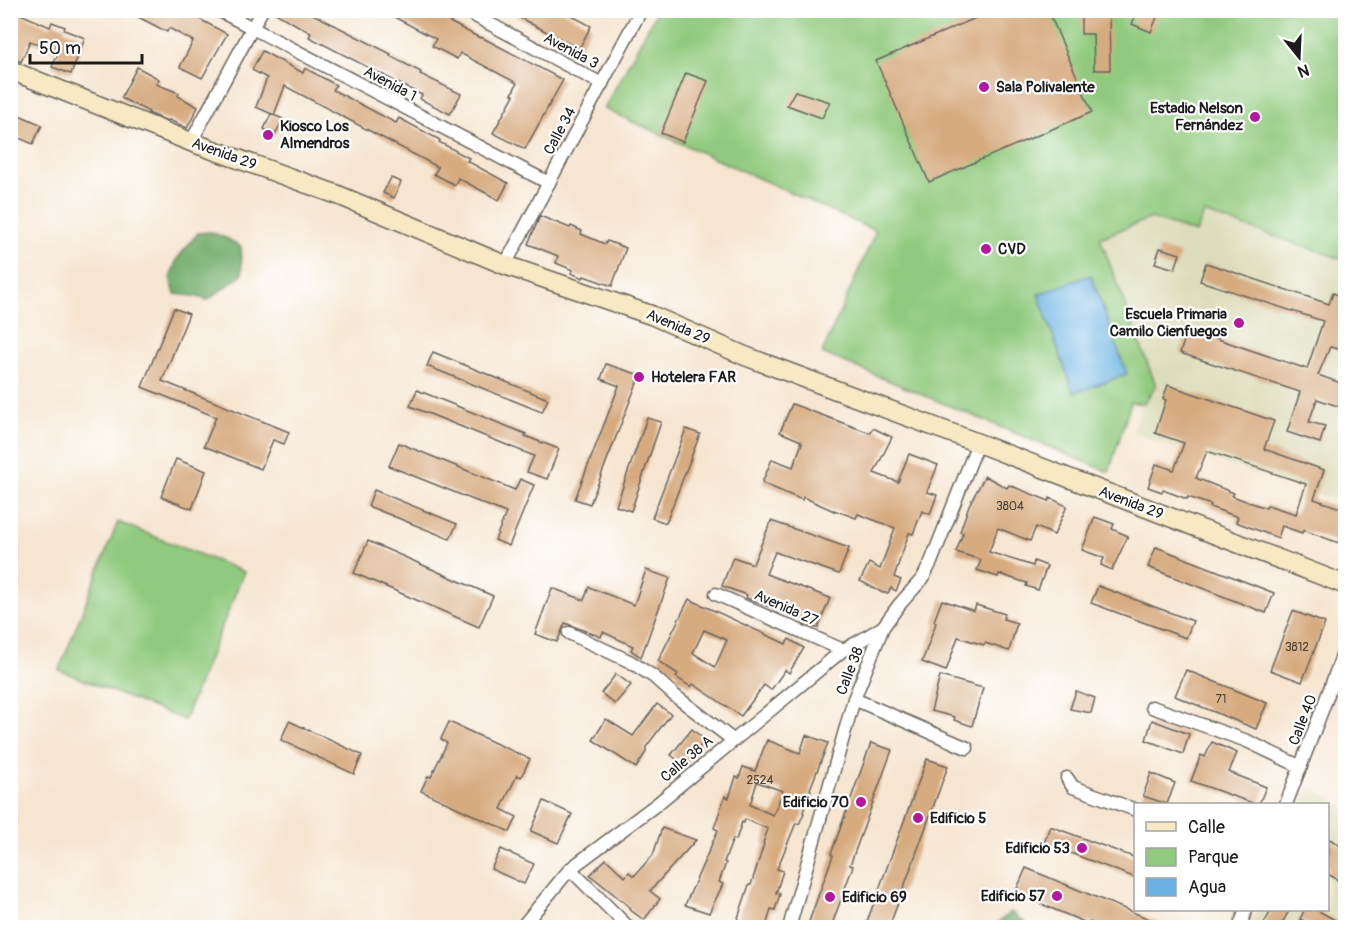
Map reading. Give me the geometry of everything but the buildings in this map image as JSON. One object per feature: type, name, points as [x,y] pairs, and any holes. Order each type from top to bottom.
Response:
[{"type":"main road","name":"Avenida 29","points":[[10,70],[191,142],[338,195],[506,265],[651,315],[745,356],[1346,585]]},
{"type":"street","name":"Avenida 1","points":[[218,10],[549,183]]},
{"type":"street","points":[[191,142],[262,10]]},
{"type":"street","name":"Avenida 3","points":[[464,10],[602,84]]},
{"type":"street","name":"Calle 34","points":[[506,265],[641,10]]},
{"type":"street","name":"Calle 38","points":[[789,927],[854,699],[884,627],[899,605],[923,578],[931,562],[978,443]]},
{"type":"street","name":"Avenida 27","points":[[716,594],[843,650]]},
{"type":"street","name":"Calle 38 A","points":[[521,927],[570,869],[657,804],[843,650],[884,627]]},
{"type":"street","points":[[569,633],[631,663],[654,677],[733,740]]},
{"type":"street","name":"Calle 40","points":[[1286,803],[1346,645]]},
{"type":"street","points":[[854,699],[968,748]]},
{"type":"street","points":[[1152,707],[1247,741],[1300,767]]},
{"type":"street","points":[[1067,778],[1073,787],[1134,809]]},
{"type":"street","points":[[570,869],[629,927]]},
{"type":"street","points":[[1239,927],[1245,911]]},
{"type":"shaded area","name":"Escuela Primaria Camilo Cienfuegos","points":[[1203,213],[1345,260],[1345,503],[1133,433],[1143,404],[1156,386],[1100,238],[1151,218],[1196,233]]},
{"type":"shaded area","points":[[1310,786],[1345,807],[1345,927],[1250,928],[1258,911],[1329,911],[1329,803],[1302,803]]},
{"type":"green space","name":"CVD","points":[[657,11],[1345,11],[1345,260],[1204,213],[1196,233],[1151,218],[1100,238],[1156,386],[1143,404],[1131,402],[1109,472],[822,353],[876,231],[604,109]]},
{"type":"green space","points":[[211,232],[241,247],[242,275],[208,300],[175,294],[170,278],[177,259],[198,233]]},
{"type":"green space","points":[[118,522],[244,572],[184,720],[59,670]]},
{"type":"green space","points":[[1011,912],[1028,927],[993,927]]},
{"type":"water","points":[[1091,275],[1127,374],[1074,393],[1038,294]]},
{"type":"place","name":"Sala Polivalente","points":[[984,87]]},
{"type":"place","name":"Estadio Nelson Fernández","points":[[1255,117]]},
{"type":"place","name":"Kiosco Los Almendros","points":[[268,135]]},
{"type":"place","name":"CVD","points":[[986,249]]},
{"type":"place","name":"Escuela Primaria Camilo Cienfuegos","points":[[1239,323]]},
{"type":"place","name":"Hotelera FAR","points":[[639,377]]},
{"type":"place","name":"Edificio 70","points":[[861,802]]},
{"type":"place","name":"Edificio 5","points":[[918,818]]},
{"type":"place","name":"Edificio 53","points":[[1082,848]]},
{"type":"place","name":"Edificio 57","points":[[1057,896]]},
{"type":"place","name":"Edificio 69","points":[[830,897]]}]
